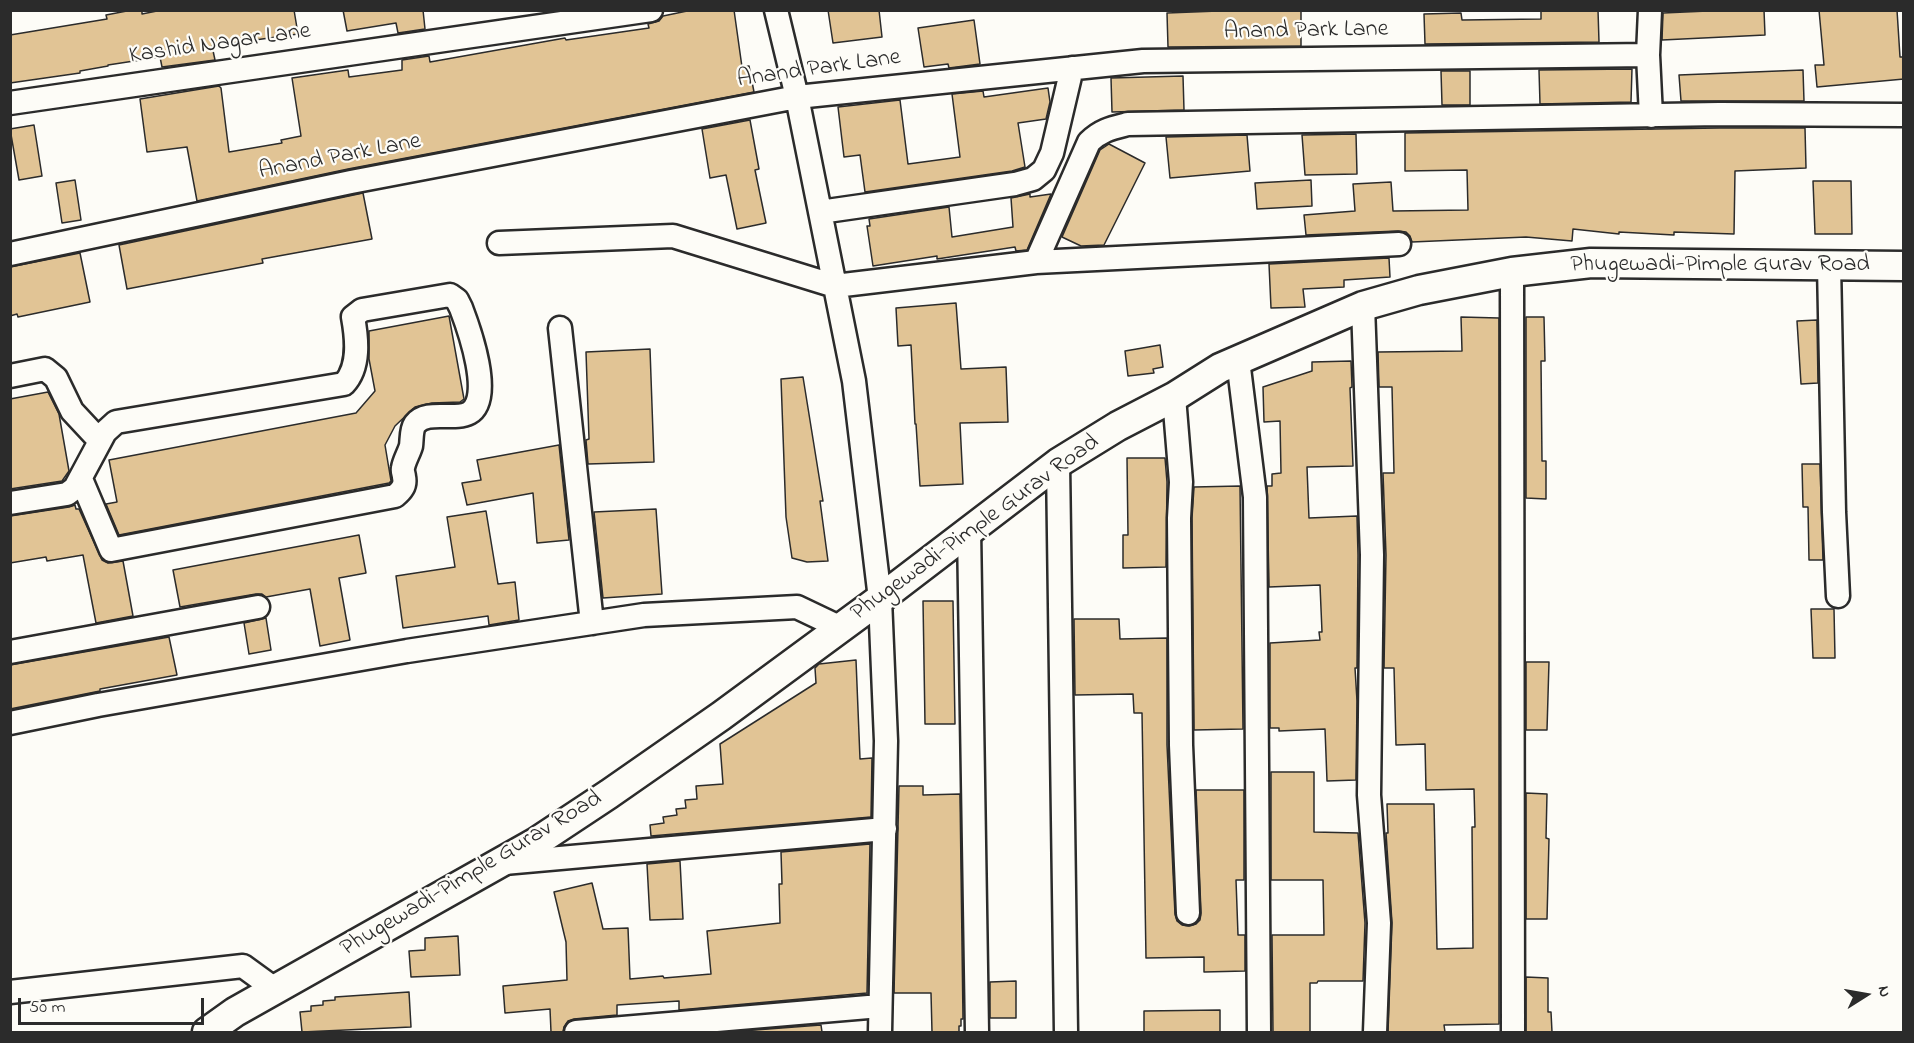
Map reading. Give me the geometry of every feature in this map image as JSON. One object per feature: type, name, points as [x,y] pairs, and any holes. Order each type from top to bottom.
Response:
[{"type":"street","name":"Kashid Nagar Lane","points":[[10,103],[651,10]]},
{"type":"street","points":[[776,10],[797,97],[854,381],[880,599],[886,741],[880,1032]]},
{"type":"street","points":[[1650,10],[1648,55],[1651,116]]},
{"type":"street","name":"Anand Park Lane","points":[[10,254],[351,182],[797,97],[1143,61],[1648,55]]},
{"type":"street","points":[[820,212],[1015,184],[1033,179],[1044,170],[1052,153],[1072,68]]},
{"type":"street","points":[[1036,262],[1089,142],[1099,132],[1128,124],[1719,114],[1904,115]]},
{"type":"street","points":[[499,243],[673,236],[835,286],[1036,262],[1399,244]]},
{"type":"street","name":"Phugewadi-Pimple Gurav Road","points":[[207,1032],[235,1012],[535,843],[721,716],[880,599],[1058,463],[1220,368],[1363,306],[1419,290],[1512,272],[1591,263],[1904,266]]},
{"type":"street","points":[[1829,265],[1838,596]]},
{"type":"street","points":[[1512,272],[1513,1032]]},
{"type":"street","points":[[10,503],[67,494],[75,488],[105,432],[116,422],[344,384],[352,376],[355,366],[356,333],[353,317],[362,310],[450,295],[457,300],[465,317],[481,376],[477,402],[468,414],[429,417],[417,422],[402,469],[405,482],[395,496],[111,550],[81,479]]},
{"type":"street","points":[[1363,306],[1372,555],[1369,795],[1379,923],[1375,1032]]},
{"type":"street","points":[[560,328],[592,623]]},
{"type":"street","points":[[1238,360],[1255,497],[1259,1032]]},
{"type":"street","points":[[10,376],[45,369],[56,378],[72,411],[100,441]]},
{"type":"street","points":[[1174,397],[1181,482],[1179,518],[1180,745],[1188,913]]},
{"type":"street","points":[[1058,463],[1066,1032]]},
{"type":"street","points":[[969,530],[977,1032]]},
{"type":"street","points":[[10,652],[258,607]]},
{"type":"street","points":[[10,723],[109,703],[384,655],[644,615],[797,607],[841,628]]},
{"type":"street","points":[[499,864],[885,829]]},
{"type":"street","points":[[10,992],[243,966],[276,990]]},
{"type":"street","points":[[576,1032],[880,1006]]},
{"type":"building","points":[[142,10],[142,14],[162,10],[294,10],[298,34],[212,46],[215,60],[162,67],[160,57],[108,65],[80,71],[80,73],[10,83],[10,35],[107,19],[106,15]]},
{"type":"building","points":[[343,10],[423,10],[425,29],[398,33],[396,23],[347,31]]},
{"type":"building","points":[[692,10],[734,10],[742,67],[749,66],[754,92],[348,169],[197,201],[187,147],[147,152],[140,99],[219,86],[229,152],[282,143],[281,140],[301,136],[292,78],[348,70],[349,77],[402,70],[402,60],[429,56],[430,62],[565,38],[566,40],[649,28],[648,24],[659,21],[663,16]]},
{"type":"building","points":[[828,10],[879,10],[882,37],[833,43]]},
{"type":"building","points":[[1301,10],[1301,46],[1168,47],[1167,13]]},
{"type":"building","points":[[1541,10],[1598,10],[1599,42],[1425,44],[1424,14],[1461,13],[1462,20],[1541,19]]},
{"type":"building","points":[[1764,10],[1765,35],[1662,40],[1663,13]]},
{"type":"building","points":[[1819,10],[1897,10],[1900,57],[1904,57],[1904,79],[1817,87],[1815,65],[1824,65]]},
{"type":"building","points":[[974,20],[980,64],[949,68],[948,64],[924,67],[918,28]]},
{"type":"building","points":[[1632,69],[1631,102],[1540,104],[1539,70]]},
{"type":"building","points":[[1803,70],[1804,101],[1681,101],[1679,75]]},
{"type":"building","points":[[1441,71],[1470,71],[1470,105],[1442,105]]},
{"type":"building","points":[[1183,76],[1184,110],[1112,112],[1111,78]]},
{"type":"building","points":[[1048,88],[1050,102],[1046,119],[1018,123],[1025,167],[1012,171],[865,192],[860,155],[844,157],[838,107],[900,100],[908,164],[960,157],[952,94],[983,91],[984,97]]},
{"type":"building","points":[[750,120],[759,169],[755,170],[766,223],[737,229],[726,175],[710,178],[702,129]]},
{"type":"building","points":[[34,125],[42,176],[19,180],[10,129]]},
{"type":"building","points":[[1805,128],[1806,168],[1735,171],[1734,234],[1674,232],[1674,235],[1619,232],[1619,234],[1573,229],[1572,241],[1526,237],[1412,242],[1406,232],[1398,231],[1306,235],[1304,215],[1355,211],[1353,184],[1391,182],[1393,211],[1468,210],[1467,170],[1405,171],[1405,133]]},
{"type":"building","points":[[1356,134],[1357,174],[1305,175],[1302,135]]},
{"type":"building","points":[[1247,135],[1250,171],[1170,178],[1166,137]]},
{"type":"building","points":[[1109,144],[1145,163],[1104,245],[1081,246],[1062,237],[1100,150]]},
{"type":"building","points":[[75,180],[81,220],[62,223],[56,183]]},
{"type":"building","points":[[1311,180],[1312,206],[1257,209],[1255,183]]},
{"type":"building","points":[[1813,181],[1851,181],[1852,234],[1815,234]]},
{"type":"building","points":[[363,193],[372,239],[262,259],[263,263],[127,289],[119,245]]},
{"type":"building","points":[[1030,194],[1030,197],[1051,194],[1027,250],[1016,251],[1015,247],[873,266],[867,226],[870,226],[869,219],[949,207],[952,237],[1013,227],[1011,198]]},
{"type":"building","points":[[80,253],[90,302],[18,317],[17,314],[10,316],[10,267]]},
{"type":"building","points":[[1389,258],[1390,277],[1344,280],[1344,287],[1303,289],[1305,307],[1271,308],[1269,264]]},
{"type":"building","points":[[956,303],[961,369],[1006,367],[1008,422],[960,423],[963,484],[920,486],[911,345],[898,346],[896,308]]},
{"type":"building","points":[[449,316],[464,399],[460,402],[432,403],[415,407],[395,426],[385,445],[391,481],[389,483],[119,535],[106,504],[117,502],[109,460],[356,413],[375,391],[369,359],[369,331]]},
{"type":"building","points":[[1461,317],[1499,318],[1499,1024],[1444,1025],[1445,1032],[1388,1032],[1392,923],[1386,833],[1388,833],[1387,804],[1434,804],[1437,949],[1473,948],[1472,827],[1475,827],[1474,789],[1426,790],[1425,744],[1396,745],[1394,668],[1384,668],[1386,555],[1383,473],[1394,473],[1392,387],[1379,387],[1378,352],[1462,351]]},
{"type":"building","points":[[1526,317],[1544,317],[1545,361],[1541,361],[1542,461],[1546,461],[1546,499],[1526,498]]},
{"type":"building","points":[[1817,320],[1818,383],[1801,384],[1797,321]]},
{"type":"building","points":[[1160,345],[1163,367],[1153,369],[1154,373],[1128,376],[1125,351]]},
{"type":"building","points":[[650,349],[654,462],[588,464],[586,352]]},
{"type":"building","points":[[1351,361],[1353,466],[1307,467],[1309,518],[1357,516],[1356,780],[1327,781],[1325,729],[1279,731],[1279,728],[1270,728],[1270,643],[1320,640],[1319,632],[1322,632],[1320,585],[1269,587],[1267,486],[1272,486],[1272,474],[1281,473],[1280,421],[1264,422],[1263,387],[1312,371],[1312,362]]},
{"type":"building","points":[[803,377],[823,501],[820,501],[828,561],[807,562],[792,558],[786,517],[781,379]]},
{"type":"building","points":[[48,392],[59,414],[69,471],[62,481],[10,489],[10,399]]},
{"type":"building","points":[[559,445],[569,540],[537,543],[533,493],[467,505],[462,483],[481,480],[477,460]]},
{"type":"building","points":[[1127,458],[1165,458],[1166,567],[1123,568],[1123,535],[1128,535]]},
{"type":"building","points":[[1802,464],[1820,464],[1823,560],[1809,560],[1808,507],[1803,507]]},
{"type":"building","points":[[1240,486],[1243,729],[1194,730],[1192,518],[1194,487]]},
{"type":"building","points":[[75,505],[76,509],[79,509],[102,560],[108,563],[123,561],[133,616],[96,623],[83,555],[47,561],[46,557],[10,563],[10,516]]},
{"type":"building","points":[[656,509],[662,594],[603,598],[594,512]]},
{"type":"building","points":[[486,511],[498,584],[515,582],[519,620],[489,625],[488,616],[403,628],[396,576],[455,567],[447,517]]},
{"type":"building","points":[[359,535],[366,573],[339,578],[350,640],[320,646],[310,589],[266,597],[256,594],[180,607],[173,570]]},
{"type":"building","points":[[923,601],[953,601],[955,724],[925,724]]},
{"type":"building","points":[[1811,609],[1834,609],[1835,658],[1813,658]]},
{"type":"building","points":[[266,618],[271,650],[249,654],[244,623]]},
{"type":"building","points":[[1074,619],[1119,619],[1120,639],[1167,638],[1167,745],[1175,914],[1177,921],[1182,925],[1196,924],[1200,920],[1201,913],[1196,790],[1244,790],[1244,880],[1236,880],[1238,935],[1245,935],[1245,971],[1204,972],[1204,957],[1146,958],[1142,713],[1134,713],[1133,694],[1075,695]]},
{"type":"building","points":[[169,637],[177,675],[10,709],[10,665]]},
{"type":"building","points":[[856,660],[860,759],[872,758],[871,817],[651,836],[650,825],[664,823],[663,817],[677,815],[676,809],[686,808],[685,800],[697,799],[696,786],[723,784],[720,744],[816,683],[815,668],[819,664]]},
{"type":"building","points":[[1526,662],[1549,662],[1547,730],[1526,730]]},
{"type":"building","points":[[1271,772],[1314,772],[1314,832],[1358,833],[1365,923],[1363,981],[1310,983],[1310,1032],[1273,1032],[1272,935],[1324,935],[1323,880],[1271,880]]},
{"type":"building","points":[[899,786],[923,786],[923,795],[960,794],[963,1019],[961,1019],[959,1032],[932,1032],[931,993],[894,993]]},
{"type":"building","points":[[1526,793],[1547,794],[1546,838],[1549,839],[1547,919],[1526,919]]},
{"type":"building","points":[[870,844],[867,993],[679,1010],[679,1001],[617,1005],[617,1015],[574,1019],[568,1021],[563,1032],[551,1032],[550,1009],[505,1013],[503,986],[567,980],[566,942],[554,892],[592,883],[603,929],[628,928],[630,979],[711,974],[707,931],[780,923],[781,852]]},
{"type":"building","points":[[680,861],[683,919],[650,920],[647,864]]},
{"type":"building","points":[[458,936],[460,975],[411,977],[409,951],[425,950],[425,938]]},
{"type":"building","points":[[1526,977],[1548,978],[1548,1012],[1551,1012],[1552,1032],[1526,1032]]},
{"type":"building","points":[[1016,981],[1016,1018],[990,1018],[990,982]]},
{"type":"building","points":[[409,992],[411,1027],[302,1032],[300,1012],[311,1011],[311,1006],[323,1005],[323,1001],[335,1000],[335,997]]},
{"type":"building","points":[[1220,1010],[1220,1032],[1144,1032],[1144,1011]]},
{"type":"building","points":[[821,1025],[822,1032],[729,1032]]}]
